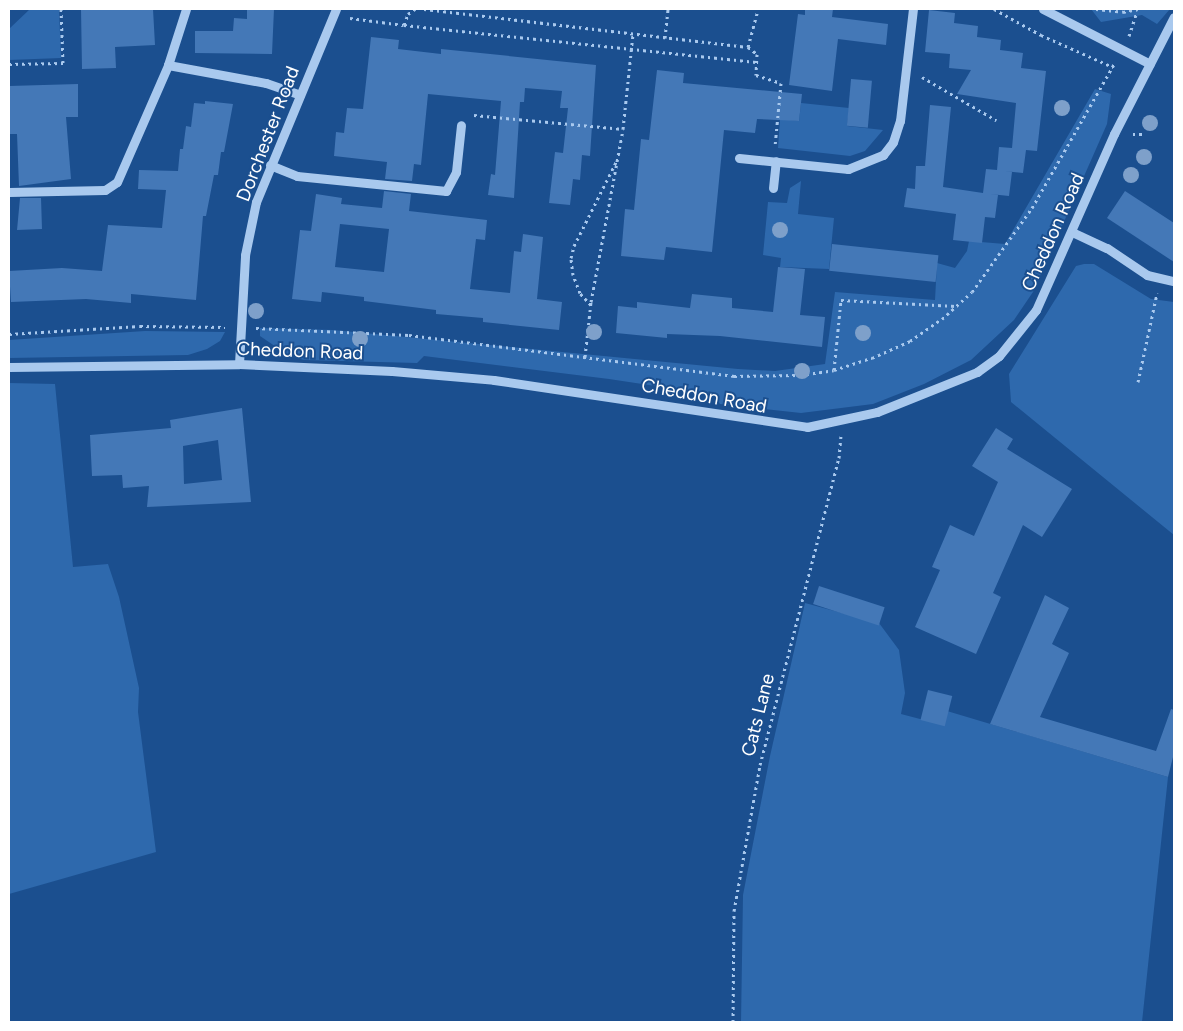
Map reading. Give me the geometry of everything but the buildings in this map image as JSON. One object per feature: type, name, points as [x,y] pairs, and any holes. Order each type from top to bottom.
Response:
[{"type":"street","points":[[9,192],[105,190],[117,182],[168,65],[186,9]]},
{"type":"street","points":[[740,158],[848,169],[866,165],[883,156],[893,142],[900,122],[904,66],[912,9]]},
{"type":"street","points":[[1043,9],[1150,64]]},
{"type":"street","name":"Dorchester Road","points":[[239,364],[245,255],[256,202],[334,12]]},
{"type":"street","name":"Cheddon Road","points":[[9,367],[239,364],[392,371],[494,380],[777,424],[807,426],[877,412],[922,396],[976,372],[998,356],[1036,310],[1114,134],[1174,17]]},
{"type":"street","points":[[168,65],[266,83],[300,95]]},
{"type":"street","points":[[270,165],[297,176],[446,191],[456,172],[461,125]]},
{"type":"street","points":[[773,188],[775,161]]},
{"type":"street","points":[[1072,232],[1107,248],[1147,275],[1159,280],[1174,281]]},
{"type":"path","points":[[9,64],[63,63],[61,9]]},
{"type":"path","points":[[404,24],[408,14],[415,9]]},
{"type":"path","points":[[424,9],[748,47],[757,54],[756,75],[781,82],[775,161]]},
{"type":"path","points":[[665,38],[668,9]]},
{"type":"path","points":[[748,47],[758,9]]},
{"type":"path","points":[[994,9],[1041,35],[1113,66]]},
{"type":"path","points":[[9,334],[140,326],[240,327],[409,335],[734,376],[800,376],[834,370],[872,358],[910,341],[972,292],[1032,208],[1134,28],[1137,10],[1096,9]]},
{"type":"path","points":[[334,12],[404,24],[756,62]]},
{"type":"path","points":[[585,357],[591,306],[623,129],[633,34]]},
{"type":"path","points":[[904,66],[996,120]]},
{"type":"path","points":[[461,125],[465,114],[623,129]]},
{"type":"path","points":[[1133,134],[1142,134]]},
{"type":"path","points":[[591,306],[580,293],[573,275],[571,258],[574,246],[618,158]]},
{"type":"path","points":[[1138,382],[1159,280]]},
{"type":"path","points":[[834,370],[840,300],[956,306]]},
{"type":"path","name":"Cats Lane","points":[[733,1022],[734,911],[760,765],[839,458],[842,438],[839,421]]},
{"type":"shaded area","points":[[30,9],[59,9],[61,58],[9,60],[9,29]]},
{"type":"shaded area","points":[[1091,9],[1170,9],[1157,24],[1142,15],[1101,22]]},
{"type":"shaded area","points":[[1095,89],[1111,94],[1107,124],[1033,292],[1014,320],[971,360],[924,384],[873,404],[801,413],[720,404],[715,395],[609,379],[424,356],[417,363],[304,360],[288,355],[260,336],[260,328],[333,330],[738,369],[775,371],[825,364],[835,292],[935,300],[937,263],[955,268],[967,251],[969,241],[1005,244]]},
{"type":"shaded area","points":[[801,103],[849,108],[847,126],[883,130],[865,151],[850,156],[778,148],[780,119],[799,121]]},
{"type":"shaded area","points":[[801,181],[798,214],[834,218],[829,269],[780,267],[781,258],[763,255],[768,202],[787,203],[790,188]]},
{"type":"shaded area","points":[[1094,264],[1151,299],[1174,302],[1174,535],[1011,402],[1009,374],[1076,266]]},
{"type":"shaded area","points":[[145,331],[225,332],[220,341],[207,349],[188,355],[9,358],[9,340]]},
{"type":"shaded area","points":[[9,383],[55,384],[73,567],[108,564],[119,597],[139,688],[138,712],[156,852],[9,894]]},
{"type":"shaded area","points":[[805,603],[879,623],[899,650],[905,693],[901,714],[943,725],[947,711],[1168,777],[1142,1022],[741,1022],[743,895],[770,756]]}]
